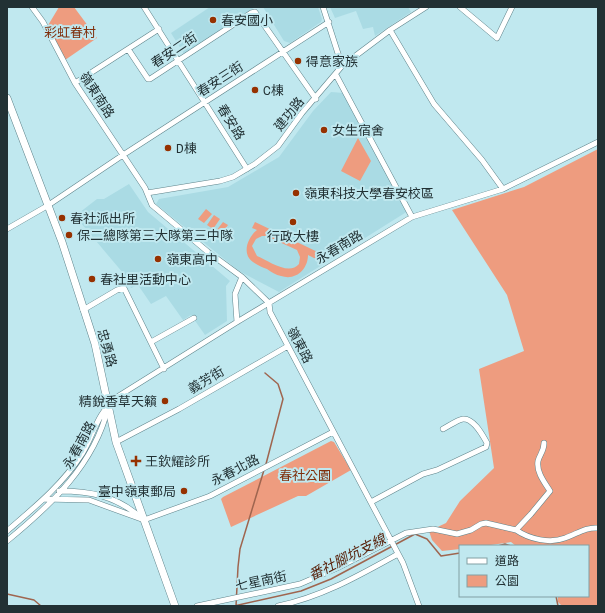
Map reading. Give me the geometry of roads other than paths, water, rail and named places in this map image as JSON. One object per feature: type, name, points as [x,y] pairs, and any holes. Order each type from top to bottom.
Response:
[{"type":"main road","name":"忠勇路","points":[[7,98],[62,242],[95,344],[116,442],[175,606]]},
{"type":"street","name":"嶺東南路","points":[[32,7],[43,22],[75,83],[147,192]]},
{"type":"street","name":"春安路","points":[[144,7],[247,169]]},
{"type":"street","points":[[323,7],[342,66]]},
{"type":"street","name":"建功路","points":[[147,192],[220,181],[247,169],[273,151],[302,113],[316,99],[342,66],[390,30],[426,7]]},
{"type":"street","points":[[460,7],[497,38],[512,7]]},
{"type":"street","name":"春安二街","points":[[128,49],[148,80],[251,13],[255,12],[316,99]]},
{"type":"street","name":"春安三街","points":[[123,155],[329,22]]},
{"type":"street","points":[[75,83],[159,29]]},
{"type":"street","points":[[390,30],[434,104],[482,160],[503,189]]},
{"type":"street","points":[[336,74],[412,217]]},
{"type":"street","name":"永春南路","points":[[7,531],[52,492],[82,454],[98,418],[108,405],[117,397],[237,322],[412,217],[503,189],[598,142]]},
{"type":"street","points":[[7,229],[47,206],[123,155]]},
{"type":"street","name":"嶺東路","points":[[147,192],[152,205],[208,252],[242,277],[269,303],[270,312],[332,432],[398,552]]},
{"type":"street","points":[[237,322],[235,294],[242,277]]},
{"type":"street","points":[[83,310],[117,290],[124,288],[164,369]]},
{"type":"street","points":[[151,342],[194,318]]},
{"type":"street","name":"義芳街","points":[[116,442],[179,409],[288,346]]},
{"type":"street","name":"永春南路","points":[[7,541],[54,499],[77,473],[98,436],[108,405]]},
{"type":"street","points":[[371,502],[423,474],[437,470],[486,447],[487,443],[477,428],[468,420],[463,420],[443,429]]},
{"type":"street","name":"永春北路","points":[[144,520],[210,496],[332,432]]},
{"type":"street","points":[[516,530],[550,491],[540,475],[538,467],[538,462],[544,452],[544,443]]},
{"type":"street","points":[[52,492],[79,492],[110,498],[124,504],[144,520]]},
{"type":"street","points":[[44,499],[89,500],[144,520]]},
{"type":"street","name":"七星南街","points":[[197,606],[300,584],[420,530],[434,529],[457,534],[471,530],[481,524],[486,523],[516,530],[526,535],[548,541],[559,540],[581,530],[598,528]]},
{"type":"street","points":[[278,606],[293,605],[343,584],[398,552],[409,576],[419,606]]},
{"type":"waterway","points":[[265,373],[278,384],[283,399],[266,464]]},
{"type":"waterway","points":[[236,606],[240,549],[264,470]]},
{"type":"waterway","name":"番社腳坑支線","points":[[234,606],[301,591],[331,579],[415,534],[427,539],[441,556],[459,553]]},
{"type":"waterway","name":"番社腳坑支線","points":[[502,545],[508,545]]},
{"type":"waterway","name":"番社腳坑支線","points":[[7,594],[34,600],[41,606]]},
{"type":"waterway","name":"番社腳坑支線","points":[[556,597],[558,606]]},
{"type":"place","name":"春安國小","points":[[213,20]]},
{"type":"place","name":"得意家族","points":[[298,61]]},
{"type":"place","name":"C棟","points":[[255,90]]},
{"type":"place","name":"女生宿舍","points":[[324,130]]},
{"type":"place","name":"D棟","points":[[168,148]]},
{"type":"place","name":"嶺東科技大學春安校區","points":[[296,193]]},
{"type":"place","name":"春社派出所","points":[[62,218]]},
{"type":"place","name":"行政大樓","points":[[293,222]]},
{"type":"place","name":"保二總隊第三大隊第三中隊","points":[[69,235]]},
{"type":"place","name":"嶺東高中","points":[[158,259]]},
{"type":"place","name":"春社里活動中心","points":[[92,279]]},
{"type":"place","name":"精銳香草天籟","points":[[165,401]]},
{"type":"place","name":"王欽耀診所","points":[[136,461]]},
{"type":"place","name":"臺中嶺東郵局","points":[[184,491]]},
{"type":"park label","name":"彩虹眷村","points":[[70,32]]},
{"type":"park label","name":"春社公園","points":[[305,475]]}]
